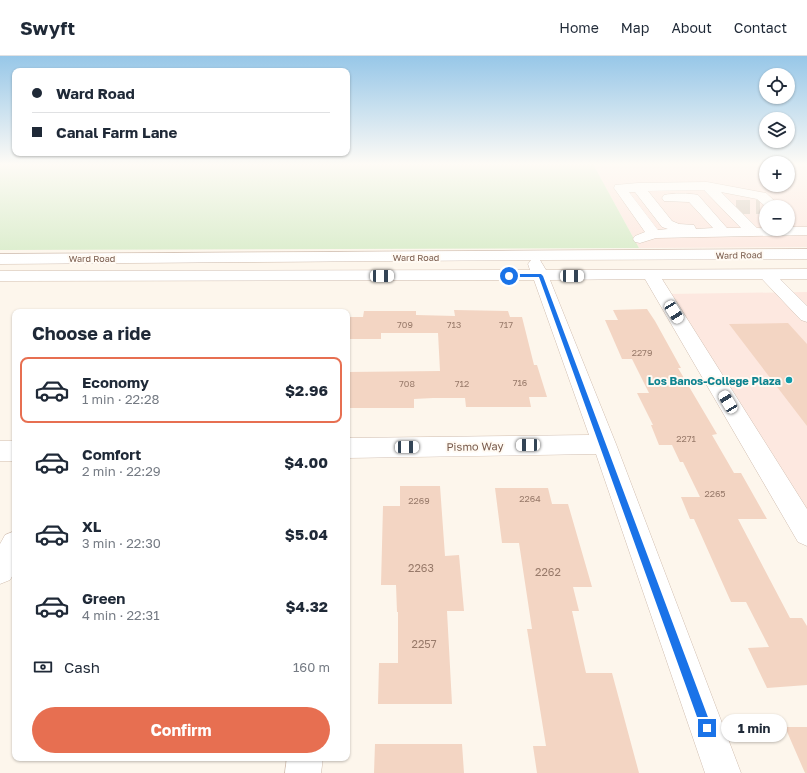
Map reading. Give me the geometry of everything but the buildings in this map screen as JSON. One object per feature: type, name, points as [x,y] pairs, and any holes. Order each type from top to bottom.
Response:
[{"type":"street","points":[[627,197],[654,234]]},
{"type":"street","points":[[720,197],[742,218]]},
{"type":"street","points":[[648,199],[693,198],[720,228]]},
{"type":"street","points":[[648,199],[667,224],[677,228],[720,228],[742,218]]},
{"type":"street","points":[[807,248],[797,228],[742,218],[654,234],[640,239],[650,265],[807,533]]},
{"type":"street","name":"Ward Road","points":[[0,276],[650,265],[807,254]]},
{"type":"street","name":"Ward Road","points":[[0,259],[537,266]]},
{"type":"street","name":"Ward Road","points":[[650,265],[767,275],[807,274]]},
{"type":"street","points":[[537,266],[604,444],[723,773]]},
{"type":"street","points":[[767,275],[805,312]]},
{"type":"street","name":"Pismo Way","points":[[350,448],[604,444]]},
{"type":"street","points":[[0,451],[12,451]]},
{"type":"street","points":[[0,570],[12,549]]},
{"type":"street","points":[[303,773],[305,761]]},
{"type":"shaded area","points":[[611,197],[807,197],[807,247],[639,248]]},
{"type":"shaded area","points":[[807,292],[807,518],[668,294]]},
{"type":"green space","points":[[0,197],[611,197],[639,248],[0,250]]},
{"type":"tunnel","points":[[736,207],[759,207]]},
{"type":"place","name":"Los Banos-College Plaza","points":[[789,380]]},
{"type":"route","points":[[509,276],[541,276],[707,728]]}]
